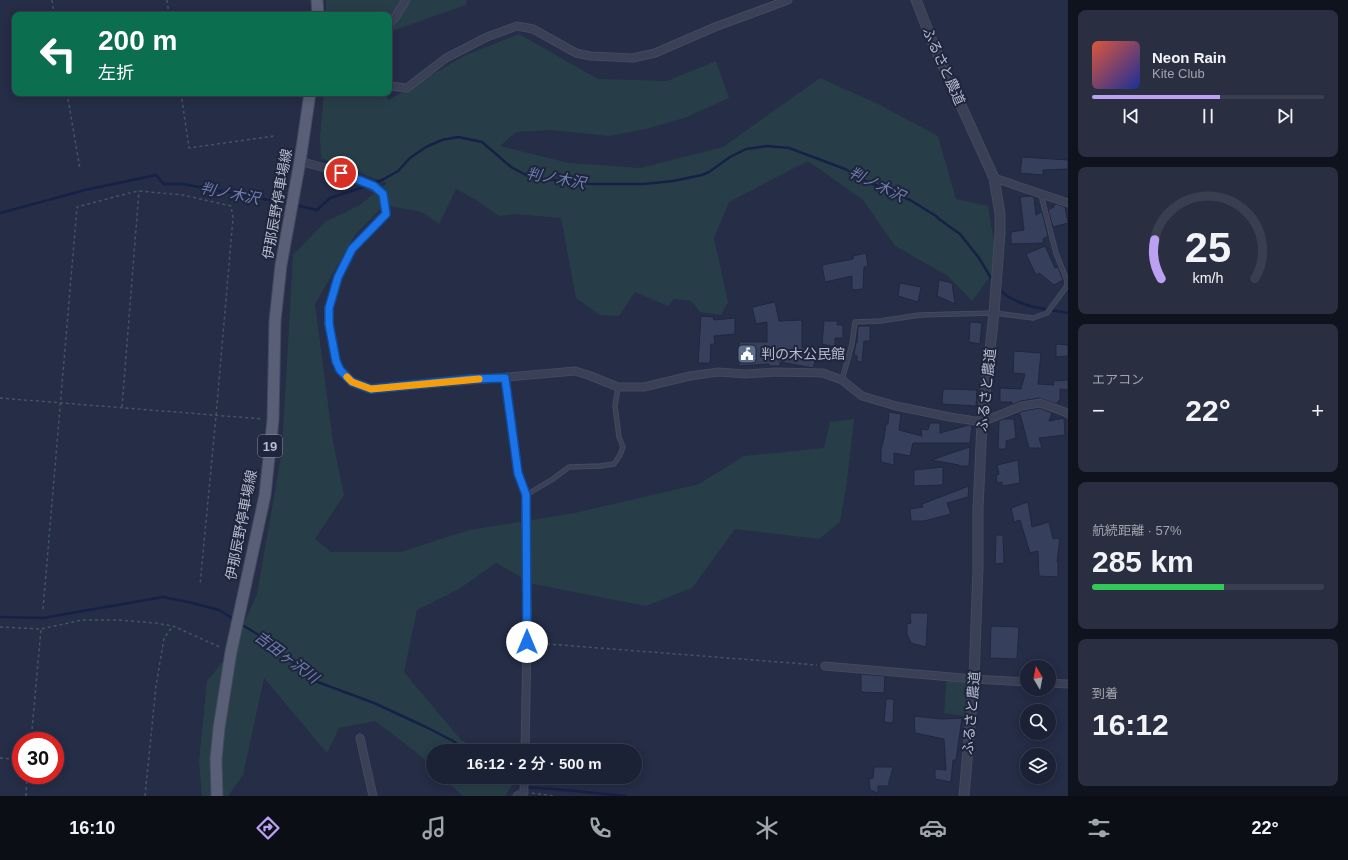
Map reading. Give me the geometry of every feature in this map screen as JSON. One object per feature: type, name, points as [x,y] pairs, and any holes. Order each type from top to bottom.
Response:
[{"type":"main road","points":[[317,0],[318,12]]},
{"type":"main road","name":"伊那辰野停車場線","points":[[217,796],[216,759],[219,728],[232,652],[264,495],[273,420],[275,321],[281,265],[300,162],[310,96]]},
{"type":"street","points":[[392,20],[406,0]]},
{"type":"street","points":[[392,86],[407,88],[446,58],[487,37],[517,26],[533,29],[576,53],[590,56],[633,58],[655,53],[715,26],[788,0]]},
{"type":"street","name":"ふるさと農道","points":[[916,0],[934,46],[994,178],[1000,214],[994,313],[982,422],[978,509],[978,568],[974,679],[964,796]]},
{"type":"street","points":[[300,162],[341,173],[374,186],[383,194],[386,214],[352,249],[338,277],[329,308],[329,324],[336,361],[340,370],[352,382],[371,389],[575,371],[618,387],[644,387],[690,376],[718,372],[746,374],[805,372],[823,373],[842,380],[862,396],[896,406],[950,417],[982,422],[1022,406],[1040,403],[1068,414]]},
{"type":"street","points":[[994,178],[1068,203]]},
{"type":"street","points":[[505,378],[518,473],[526,495],[527,642],[525,744]]},
{"type":"street","points":[[825,666],[1020,682]]},
{"type":"street","points":[[1056,683],[1068,684]]},
{"type":"street","points":[[360,738],[373,796]]},
{"type":"street","points":[[521,794],[523,784]]},
{"type":"lane","points":[[842,380],[852,344],[855,322],[880,321],[920,315],[994,313],[1033,318],[1047,313],[1067,286],[1067,281],[1056,253],[1041,194]]},
{"type":"lane","points":[[526,495],[553,479],[569,467],[614,464],[623,447],[619,438],[615,406],[618,387]]},
{"type":"path","points":[[52,0],[54,12]]},
{"type":"path","points":[[167,0],[169,12]]},
{"type":"path","points":[[68,96],[80,169]]},
{"type":"path","points":[[181,96],[189,148],[274,136]]},
{"type":"path","points":[[122,408],[139,192]]},
{"type":"path","points":[[43,609],[77,207],[139,192],[183,195],[231,206],[233,218],[200,585]]},
{"type":"path","points":[[0,398],[273,420]]},
{"type":"path","points":[[0,627],[41,629],[82,620],[155,623],[173,626],[232,652]]},
{"type":"path","points":[[145,796],[157,679],[164,638],[173,626]]},
{"type":"path","points":[[31,732],[41,629]]},
{"type":"path","points":[[527,642],[825,666]]},
{"type":"path","points":[[0,758],[12,759]]},
{"type":"path","points":[[26,796],[27,784]]},
{"type":"path","points":[[521,794],[554,796]]},
{"type":"shaded area","points":[[326,0],[467,0],[466,5],[392,31],[392,12],[326,12]]},
{"type":"shaded area","points":[[519,34],[598,79],[667,81],[716,61],[729,98],[687,117],[646,129],[609,136],[550,130],[516,132],[500,146],[569,163],[640,168],[723,147],[820,78],[878,104],[938,136],[956,199],[988,206],[998,266],[972,301],[948,276],[895,246],[863,200],[808,161],[729,202],[714,238],[728,302],[721,315],[700,312],[691,301],[674,299],[668,306],[635,292],[619,316],[600,315],[576,298],[561,218],[515,214],[499,216],[476,200],[456,189],[439,224],[422,212],[384,205],[355,235],[315,304],[333,442],[344,495],[315,539],[331,552],[401,552],[469,530],[575,513],[699,484],[744,456],[824,448],[830,422],[854,419],[846,488],[840,522],[819,539],[735,529],[692,588],[646,606],[533,584],[496,563],[459,589],[417,610],[404,672],[461,740],[469,744],[426,744],[426,761],[375,721],[339,728],[327,753],[264,678],[243,775],[228,796],[202,796],[199,761],[207,681],[231,652],[257,594],[282,451],[293,255],[325,222],[360,205],[387,183],[321,158],[320,137],[324,96],[386,96],[389,100],[464,56]]},
{"type":"shaded area","points":[[947,676],[968,678],[964,716],[944,713]]},
{"type":"shaded area","points":[[450,784],[513,784],[505,796],[463,796]]},
{"type":"building","points":[[1022,157],[1068,160],[1068,169],[1043,170],[1043,175],[1020,173]]},
{"type":"building","points":[[1020,197],[1034,197],[1036,215],[1042,212],[1048,236],[1043,239],[1044,243],[1011,244],[1011,232],[1024,230]]},
{"type":"building","points":[[1057,204],[1065,207],[1068,223],[1053,227],[1048,210]]},
{"type":"building","points":[[1045,246],[1055,268],[1058,267],[1063,280],[1054,285],[1039,273],[1036,275],[1026,254]]},
{"type":"building","points":[[866,253],[868,266],[864,267],[863,289],[852,290],[852,276],[825,282],[822,265],[853,259],[853,256]]},
{"type":"building","points":[[939,280],[952,283],[955,304],[937,296]]},
{"type":"building","points":[[900,283],[921,287],[918,302],[898,296]]},
{"type":"building","points":[[775,302],[779,321],[802,320],[802,348],[819,349],[813,368],[780,362],[780,366],[769,366],[769,364],[739,366],[739,342],[767,342],[767,322],[756,324],[752,307]]},
{"type":"building","points":[[701,316],[713,317],[714,320],[735,318],[735,334],[714,336],[715,344],[711,344],[710,363],[698,363]]},
{"type":"building","points":[[824,321],[838,321],[837,325],[843,325],[843,338],[835,338],[835,347],[822,344]]},
{"type":"building","points":[[970,322],[982,323],[980,344],[969,342]]},
{"type":"building","points":[[858,326],[870,326],[870,341],[864,341],[862,362],[857,361],[857,356],[854,355],[856,342],[857,343]]},
{"type":"building","points":[[1056,344],[1068,345],[1068,356],[1056,357]]},
{"type":"building","points":[[1014,351],[1041,353],[1038,384],[1054,385],[1053,381],[1068,380],[1068,390],[1060,389],[1060,401],[1058,401],[1057,404],[1039,398],[1021,401],[1012,405],[1012,402],[1000,402],[1000,388],[1021,389],[1025,374],[1013,373]]},
{"type":"building","points":[[943,389],[977,390],[976,406],[942,404]]},
{"type":"building","points":[[1040,408],[1052,413],[1049,421],[1064,418],[1065,435],[1039,438],[1042,448],[1029,448],[1020,414],[1013,415],[1023,411]]},
{"type":"building","points":[[889,412],[901,414],[899,430],[922,436],[921,429],[928,430],[930,423],[940,423],[940,433],[972,425],[970,443],[913,443],[910,456],[894,453],[894,465],[881,462],[881,450],[886,424],[888,424]]},
{"type":"building","points":[[1003,419],[1014,419],[1016,438],[1006,441],[1006,449],[998,449],[999,421]]},
{"type":"building","points":[[970,447],[969,466],[959,466],[931,460]]},
{"type":"building","points":[[1018,460],[1020,483],[1002,486],[1002,482],[997,483],[996,475],[999,474],[997,465]]},
{"type":"building","points":[[943,467],[943,485],[914,486],[914,470]]},
{"type":"building","points":[[969,486],[968,497],[947,503],[951,514],[924,521],[911,521],[910,509],[923,507],[922,504]]},
{"type":"building","points":[[1028,502],[1032,527],[1049,522],[1053,539],[1060,538],[1057,562],[1058,577],[1039,576],[1038,551],[1030,553],[1020,520],[1014,522],[1011,508]]},
{"type":"building","points":[[996,535],[1003,535],[1004,563],[995,564]]},
{"type":"building","points":[[910,613],[928,613],[926,647],[911,643],[907,634],[907,624],[911,623]]},
{"type":"building","points":[[991,626],[1019,627],[1017,659],[990,658]]},
{"type":"building","points":[[861,674],[885,676],[884,693],[861,692]]},
{"type":"building","points":[[886,699],[894,699],[893,723],[884,722]]},
{"type":"building","points":[[914,716],[941,719],[962,718],[956,760],[953,760],[951,782],[935,779],[935,769],[946,770],[944,739],[915,733]]},
{"type":"building","points":[[874,767],[893,767],[888,786],[878,786],[878,793],[870,790],[869,779],[873,778]]},
{"type":"waterway","name":"判ノ木沢","points":[[371,184],[398,171],[410,158],[426,147],[442,140],[458,137],[482,142],[511,167],[528,176],[542,180],[557,180],[591,184],[644,184],[673,181],[702,175],[709,172],[730,157],[746,149],[767,146],[789,148],[845,169],[866,181],[910,200],[936,216],[960,234],[979,258],[994,283]]},
{"type":"waterway","name":"判ノ木沢","points":[[0,213],[85,190],[156,175],[164,184],[183,184],[290,204]]},
{"type":"waterway","name":"判ノ木沢","points":[[295,205],[317,210],[330,198],[367,186]]},
{"type":"waterway","name":"判ノ木沢","points":[[998,288],[1005,294],[1022,303],[1068,313]]},
{"type":"waterway","name":"吉田ヶ沢川","points":[[0,617],[43,618],[163,597],[219,610],[235,620]]},
{"type":"waterway","name":"吉田ヶ沢川","points":[[241,624],[265,639],[315,681],[374,703],[426,727],[458,744]]},
{"type":"waterway","name":"吉田ヶ沢川","points":[[517,784],[522,787],[626,796]]},
{"type":"slow traffic","points":[[347,377],[352,382],[371,389],[479,379]]},
{"type":"place","name":"判の木公民館","points":[[747,354]]},
{"type":"route","points":[[341,173],[374,186],[383,194],[386,214],[352,249],[338,277],[329,308],[329,324],[336,361],[340,370],[352,382],[371,389],[471,379],[505,378],[518,473],[526,495],[527,642]]}]
